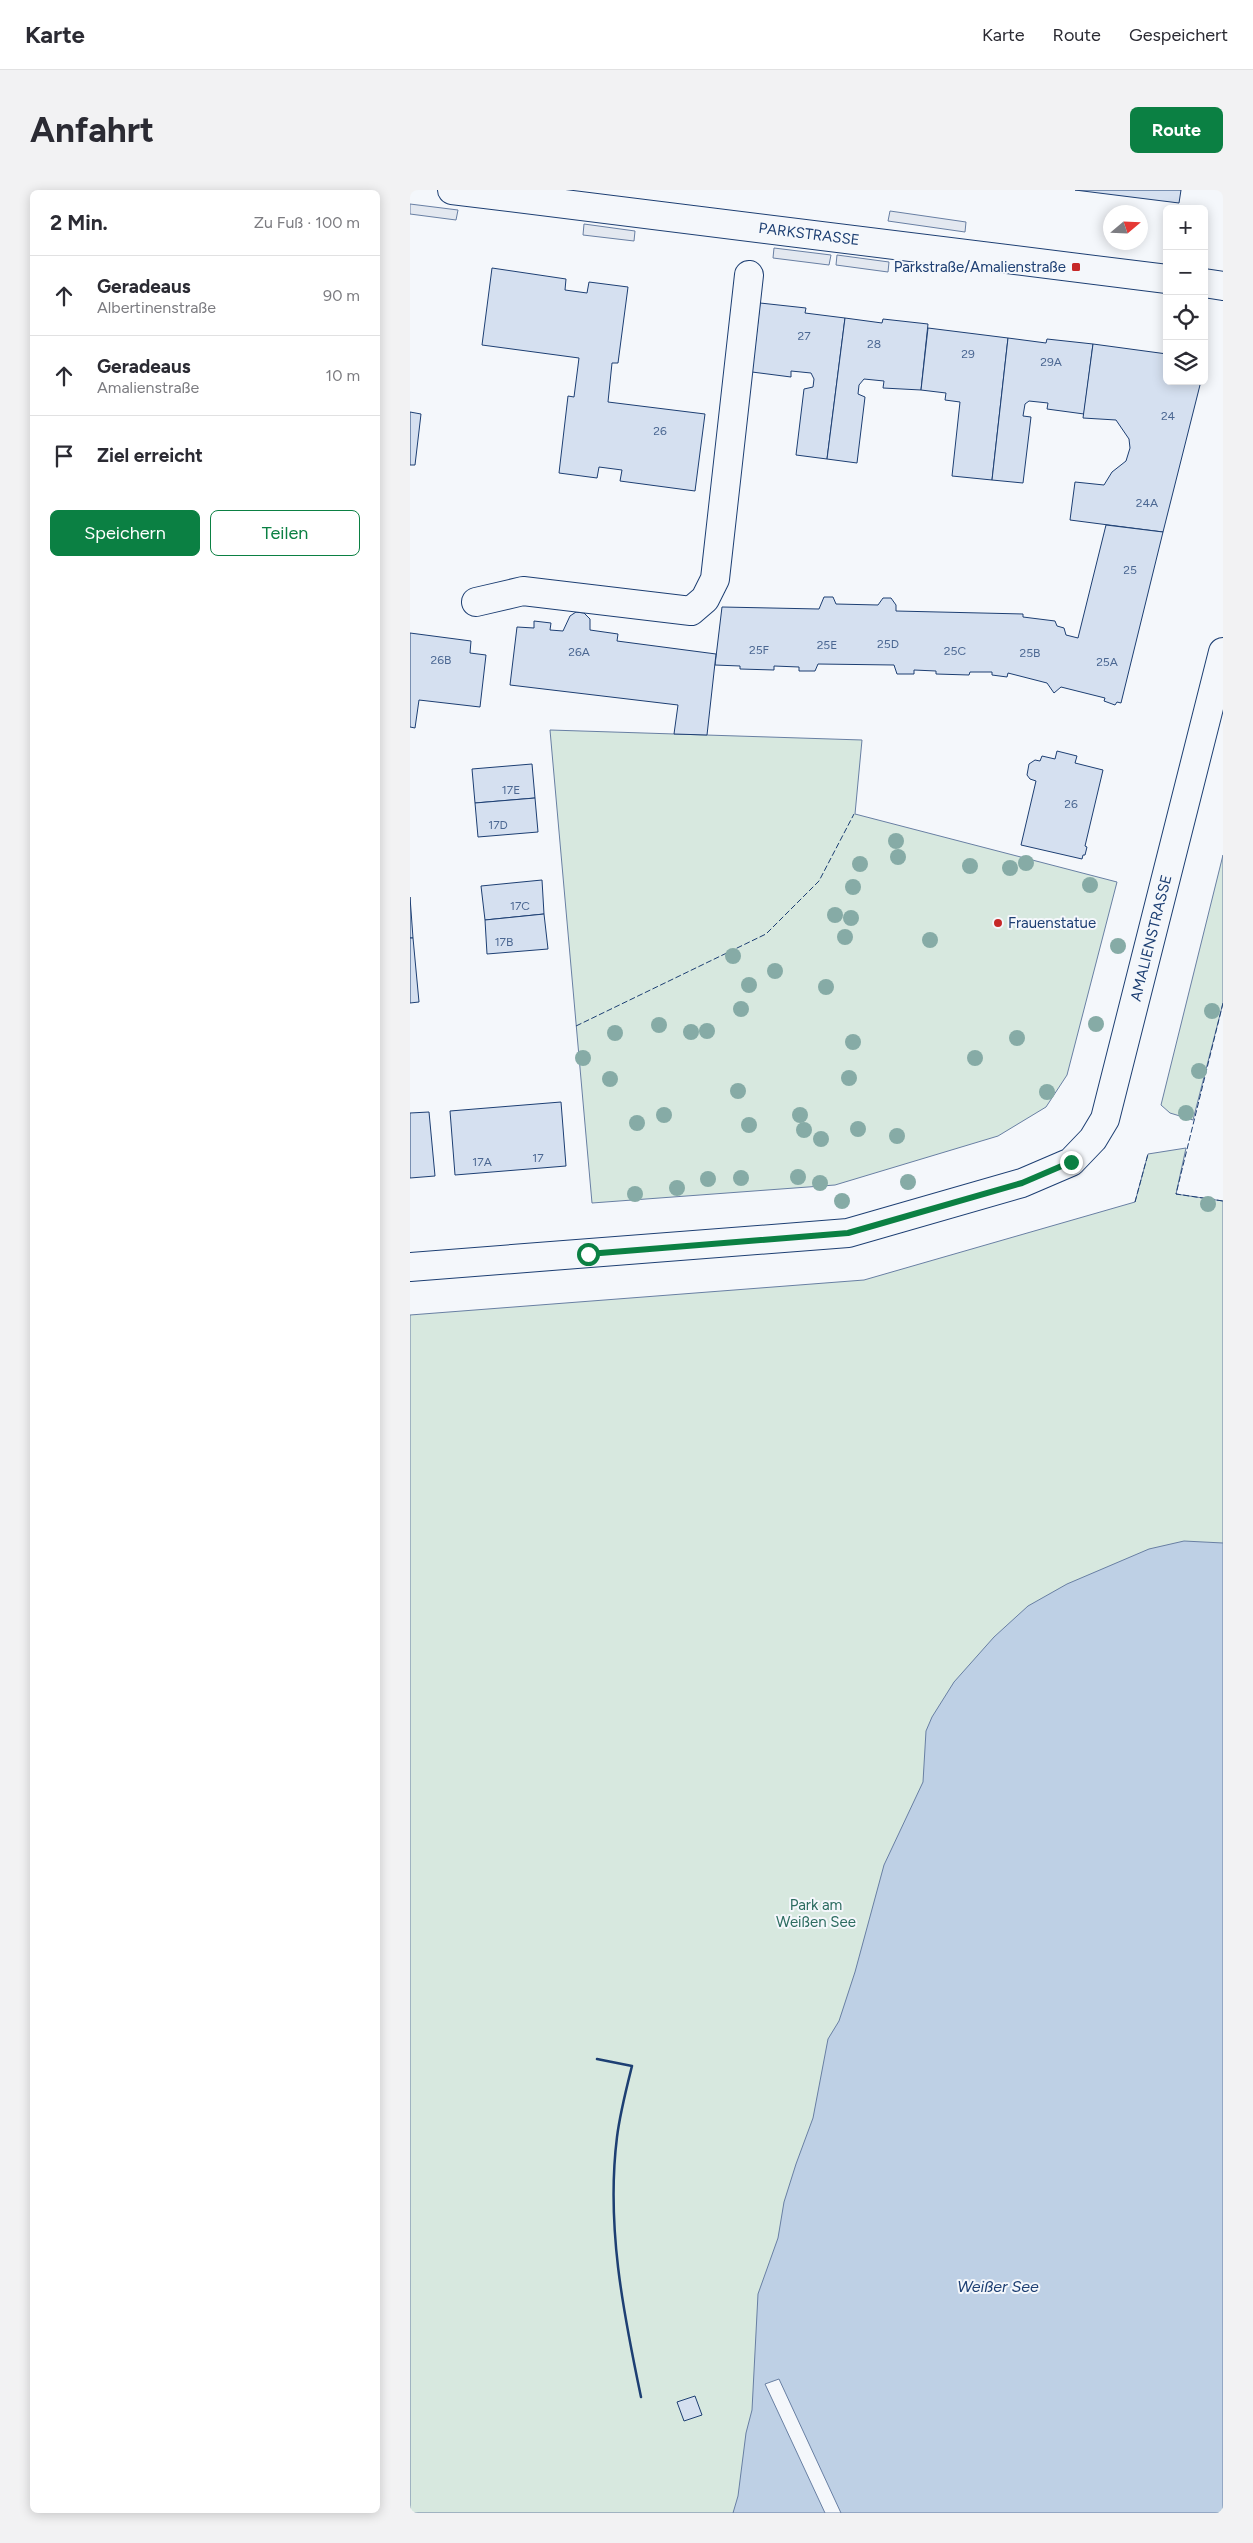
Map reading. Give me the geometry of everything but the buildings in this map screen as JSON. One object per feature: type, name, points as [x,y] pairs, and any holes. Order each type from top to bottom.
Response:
[{"type":"street","name":"PARKSTRASSE","points":[[452,190],[1163,279]]},
{"type":"street","points":[[476,602],[523,591],[691,611],[705,599],[715,578],[748,275]]},
{"type":"street","points":[[1208,284],[1223,286]]},
{"type":"street","name":"AMALIENSTRASSE","points":[[410,1267],[848,1233],[1022,1183],[1071,1162],[1093,1139],[1106,1119],[1223,652]]},
{"type":"green space","points":[[550,730],[862,740],[855,814],[1117,882],[1067,1075],[1046,1107],[998,1136],[835,1185],[592,1203]]},
{"type":"green space","points":[[1223,855],[1223,1003],[1193,1120],[1170,1113],[1161,1105]]},
{"type":"green space","name":"Park am Weißen See","points":[[1186,1148],[1176,1194],[1223,1201],[1223,2513],[410,2513],[410,1315],[864,1280],[1135,1202],[1148,1154]]},
{"type":"shaded area","points":[[410,204],[458,210],[456,220],[410,214]]},
{"type":"shaded area","points":[[890,211],[966,222],[965,232],[888,221]]},
{"type":"shaded area","points":[[584,224],[635,231],[634,241],[583,235]]},
{"type":"shaded area","points":[[774,248],[831,255],[829,265],[773,258]]},
{"type":"shaded area","points":[[837,255],[889,262],[888,272],[836,265]]},
{"type":"water","name":"Weißer See","points":[[1184,1541],[1223,1543],[1223,2513],[733,2513],[738,2496],[746,2433],[752,2410],[758,2294],[778,2238],[784,2202],[813,2118],[828,2039],[839,2021],[855,1972],[884,1865],[923,1782],[926,1731],[932,1717],[954,1682],[994,1637],[1028,1606],[1067,1584],[1149,1549]]},
{"type":"pier","points":[[779,2379],[841,2513],[825,2513],[765,2384]]},
{"type":"fence","points":[[576,1026],[766,934],[819,881],[854,814]]},
{"type":"fence","points":[[1223,1003],[1176,1194],[1223,1201]]},
{"type":"fence","points":[[1135,1202],[1148,1154]]},
{"type":"wall","points":[[597,2059],[632,2066],[621,2110],[617,2137],[614,2203],[618,2268],[641,2397]]},
{"type":"place","name":"Parkstraße/Amalienstraße","points":[[1076,267]]},
{"type":"place","name":"Frauenstatue","points":[[998,923]]},
{"type":"route","points":[[588,1254],[848,1233],[1022,1183],[1071,1162]]}]
